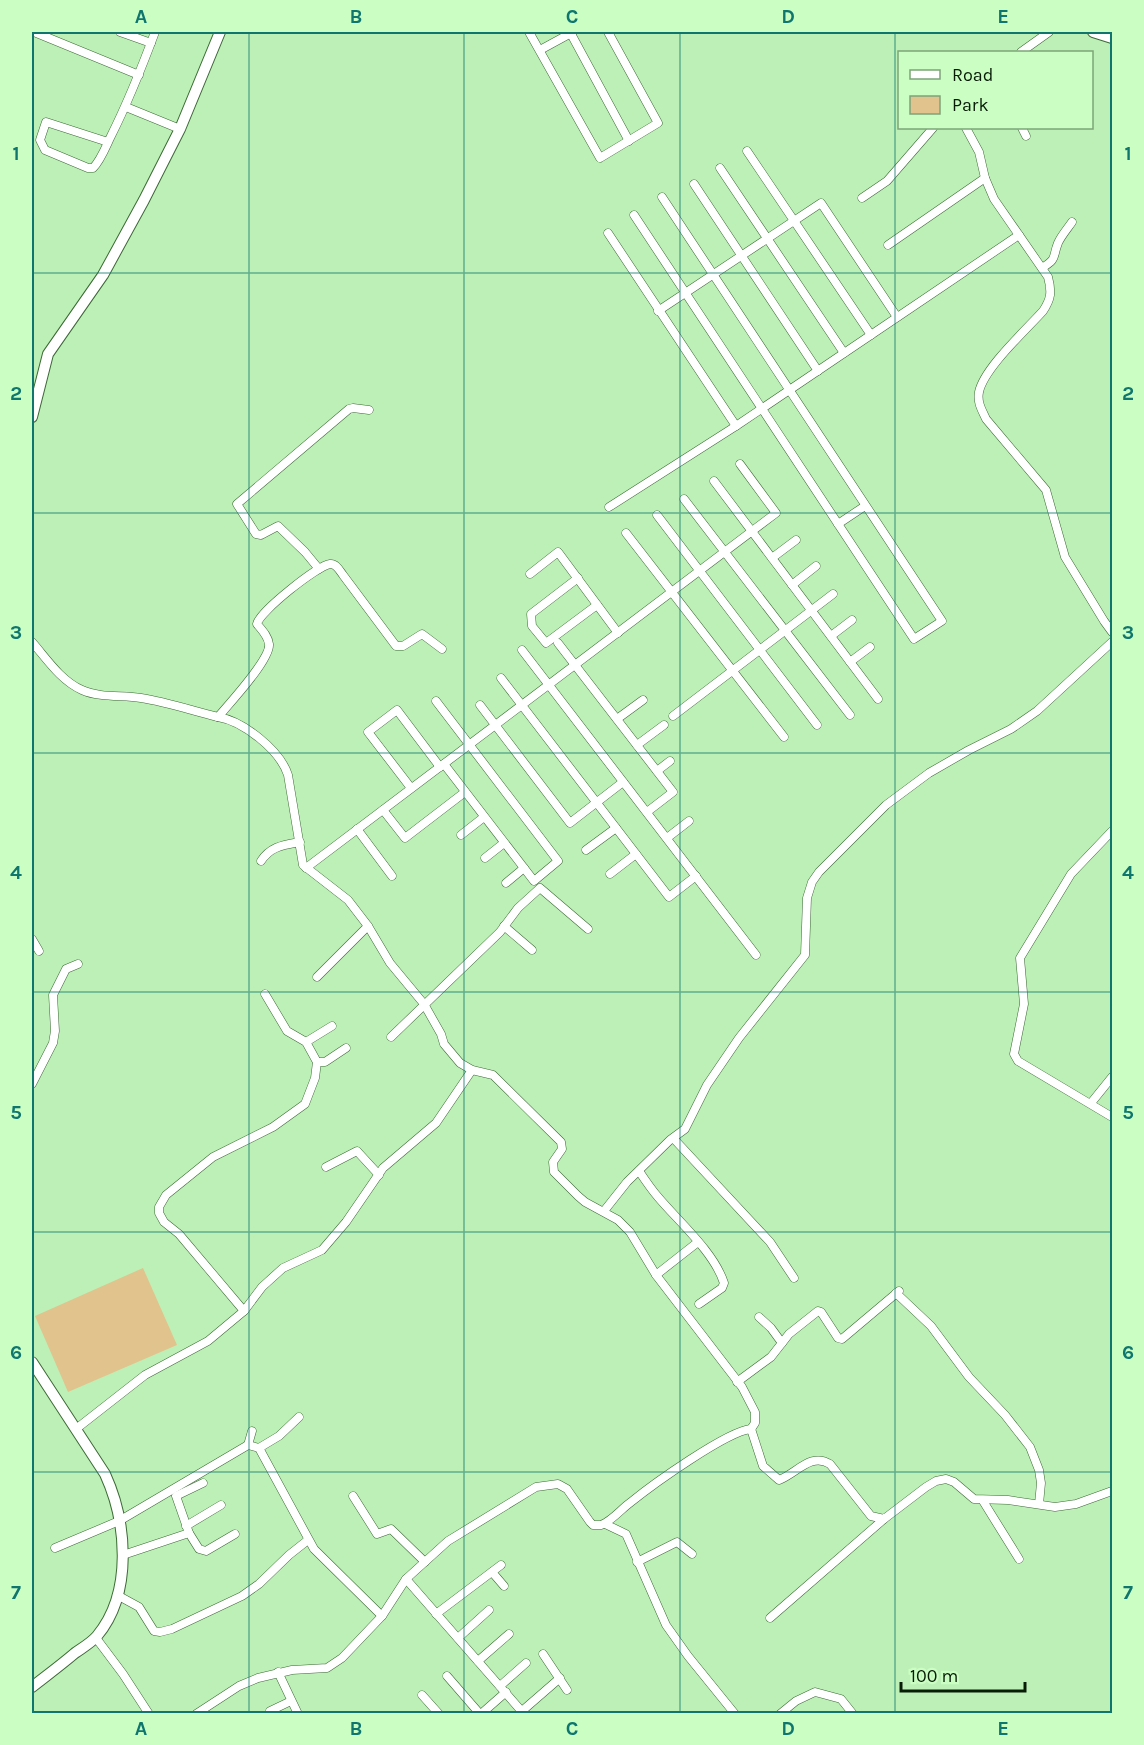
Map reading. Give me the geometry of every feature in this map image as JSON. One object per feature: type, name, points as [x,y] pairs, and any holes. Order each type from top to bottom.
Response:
[{"type":"street","points":[[32,32],[139,75]]},
{"type":"street","points":[[120,32],[151,43]]},
{"type":"street","points":[[108,142],[46,122],[40,140],[45,150],[93,168],[108,142],[126,107],[155,32]]},
{"type":"street","points":[[32,417],[35,388],[48,354],[103,275],[180,129],[220,32]]},
{"type":"street","points":[[529,32],[600,158],[656,126],[657,119],[608,32]]},
{"type":"street","points":[[540,50],[571,32],[629,141]]},
{"type":"street","points":[[1022,51],[1049,32]]},
{"type":"street","points":[[1096,32],[1113,38]]},
{"type":"street","points":[[126,107],[180,129]]},
{"type":"street","points":[[862,198],[887,181],[932,129]]},
{"type":"street","points":[[967,129],[979,152],[985,178],[994,199],[1048,277],[1051,288],[1051,299],[1043,311],[986,375],[979,393],[979,406],[986,419],[1046,490],[1065,557],[1113,632]]},
{"type":"street","points":[[1022,129],[1026,136]]},
{"type":"street","points":[[747,151],[871,335]]},
{"type":"street","points":[[720,168],[844,353]]},
{"type":"street","points":[[888,244],[985,178]]},
{"type":"street","points":[[694,184],[818,371]]},
{"type":"street","points":[[634,215],[914,639],[942,621],[662,198]]},
{"type":"street","points":[[658,311],[821,203],[897,317]]},
{"type":"street","points":[[1042,268],[1052,262],[1056,255],[1058,242],[1072,222]]},
{"type":"street","points":[[608,233],[736,426]]},
{"type":"street","points":[[609,507],[736,426],[1019,235]]},
{"type":"street","points":[[319,569],[278,526],[261,535],[256,534],[237,504],[349,409],[369,410]]},
{"type":"street","points":[[306,868],[776,513],[740,464]]},
{"type":"street","points":[[714,481],[878,699]]},
{"type":"street","points":[[684,499],[850,715]]},
{"type":"street","points":[[838,524],[866,506]]},
{"type":"street","points":[[657,515],[817,725]]},
{"type":"street","points":[[626,533],[784,737]]},
{"type":"street","points":[[772,558],[796,540]]},
{"type":"street","points":[[530,574],[558,552],[618,633]]},
{"type":"street","points":[[218,717],[252,676],[269,650],[266,635],[257,624],[259,617],[270,605],[319,569],[331,563],[396,646],[403,646],[422,634],[442,649]]},
{"type":"street","points":[[792,585],[816,566]]},
{"type":"street","points":[[578,578],[531,614],[532,626],[546,643],[597,605]]},
{"type":"street","points":[[673,716],[833,594]]},
{"type":"street","points":[[831,636],[852,620]]},
{"type":"street","points":[[32,642],[71,684],[83,690],[111,696],[140,698],[218,717],[257,735],[281,762],[288,775],[302,861],[306,868],[348,900],[368,926],[390,963],[424,1004],[444,1044],[460,1063],[472,1070],[493,1075],[550,1130],[562,1146],[553,1162],[554,1172],[585,1202],[604,1211],[625,1226],[656,1275],[737,1382],[755,1412],[755,1423],[751,1429],[742,1430],[711,1447],[631,1501],[605,1524]]},
{"type":"street","points":[[604,1211],[627,1182],[670,1140],[685,1129],[707,1085],[739,1038],[806,955],[807,898],[812,882],[819,872],[886,805],[929,773],[1011,729],[1037,711],[1113,642]]},
{"type":"street","points":[[558,643],[673,792],[647,812]]},
{"type":"street","points":[[850,662],[870,647]]},
{"type":"street","points":[[522,650],[756,955]]},
{"type":"street","points":[[501,678],[669,897],[696,876]]},
{"type":"street","points":[[617,719],[643,700]]},
{"type":"street","points":[[411,788],[368,732],[397,710],[534,881],[558,861],[436,701]]},
{"type":"street","points":[[480,705],[570,823],[623,782]]},
{"type":"street","points":[[637,745],[663,725]]},
{"type":"street","points":[[657,771],[670,761]]},
{"type":"street","points":[[383,810],[405,838],[465,792]]},
{"type":"street","points":[[461,835],[484,817]]},
{"type":"street","points":[[667,838],[689,821]]},
{"type":"street","points":[[586,850],[616,828]]},
{"type":"street","points":[[357,829],[392,876]]},
{"type":"street","points":[[1113,831],[1071,874],[1020,958],[1024,1004],[1021,1030],[1014,1054],[1018,1061],[1113,1117]]},
{"type":"street","points":[[261,861],[273,849],[300,842]]},
{"type":"street","points":[[485,858],[504,843]]},
{"type":"street","points":[[610,874],[636,854]]},
{"type":"street","points":[[506,883],[524,868]]},
{"type":"street","points":[[391,1037],[540,888],[588,929]]},
{"type":"street","points":[[317,977],[368,926]]},
{"type":"street","points":[[504,926],[532,950]]},
{"type":"street","points":[[32,939],[39,951]]},
{"type":"street","points":[[32,1084],[53,1043],[55,1031],[53,994],[66,969],[78,963]]},
{"type":"street","points":[[244,1311],[179,1234],[164,1222],[159,1213],[159,1207],[166,1195],[213,1156],[273,1127],[302,1108],[315,1078],[317,1062],[306,1042],[287,1031],[265,994]]},
{"type":"street","points":[[306,1042],[332,1026]]},
{"type":"street","points":[[317,1062],[325,1062],[346,1048]]},
{"type":"street","points":[[76,1429],[145,1375],[208,1341],[244,1311],[262,1287],[283,1268],[322,1250],[346,1222],[390,1160],[436,1123],[472,1070]]},
{"type":"street","points":[[1091,1103],[1113,1077]]},
{"type":"street","points":[[674,1138],[770,1242],[794,1278]]},
{"type":"street","points":[[326,1167],[357,1151],[379,1174]]},
{"type":"street","points":[[639,1171],[656,1195],[698,1242],[718,1269],[724,1282],[722,1288],[699,1304]]},
{"type":"street","points":[[656,1275],[698,1242]]},
{"type":"street","points":[[737,1382],[771,1357],[789,1334],[818,1311],[823,1314],[838,1338],[842,1339],[898,1291],[931,1326],[969,1377],[1005,1415],[1030,1447],[1040,1470],[1039,1504]]},
{"type":"street","points":[[759,1317],[782,1343]]},
{"type":"street","points":[[32,1365],[108,1481],[119,1521],[123,1555],[117,1595],[111,1613],[96,1638],[32,1687]]},
{"type":"street","points":[[248,1445],[259,1448],[279,1436],[299,1417]]},
{"type":"street","points":[[751,1429],[763,1466],[779,1480],[813,1460],[824,1460],[830,1464],[871,1516],[884,1520]]},
{"type":"street","points":[[55,1548],[119,1521],[248,1445],[252,1431]]},
{"type":"street","points":[[259,1448],[308,1540],[344,1580],[382,1616]]},
{"type":"street","points":[[770,1618],[884,1520],[936,1481],[946,1479],[954,1482],[974,1499],[983,1501],[1008,1500],[1066,1507],[1113,1491]]},
{"type":"street","points":[[203,1483],[176,1496],[188,1530],[199,1549],[206,1551],[235,1534]]},
{"type":"street","points":[[196,1713],[238,1686],[278,1672],[327,1668],[342,1658],[382,1616],[406,1579],[448,1541],[536,1487],[558,1484],[567,1489],[593,1525],[605,1524],[626,1534],[666,1625],[688,1656],[735,1713]]},
{"type":"street","points":[[353,1496],[376,1533],[380,1534],[391,1529],[425,1562]]},
{"type":"street","points":[[983,1501],[1019,1559]]},
{"type":"street","points":[[123,1555],[188,1530],[221,1505]]},
{"type":"street","points":[[117,1595],[139,1607],[154,1630],[160,1632],[171,1629],[242,1596],[259,1584],[308,1540]]},
{"type":"street","points":[[637,1562],[677,1542],[692,1554]]},
{"type":"street","points":[[436,1614],[501,1565]]},
{"type":"street","points":[[492,1572],[504,1586]]},
{"type":"street","points":[[406,1579],[523,1712],[560,1678]]},
{"type":"street","points":[[458,1638],[489,1610]]},
{"type":"street","points":[[478,1661],[509,1634]]},
{"type":"street","points":[[96,1638],[149,1713]]},
{"type":"street","points":[[543,1654],[567,1690]]},
{"type":"street","points":[[447,1676],[481,1713],[526,1663]]},
{"type":"street","points":[[278,1672],[298,1713]]},
{"type":"street","points":[[780,1713],[796,1701],[815,1692],[841,1699],[853,1713]]},
{"type":"street","points":[[422,1695],[439,1713]]},
{"type":"street","points":[[270,1711],[291,1701]]},
{"type":"green space","points":[[143,1268],[177,1345],[68,1392],[35,1316]]}]
